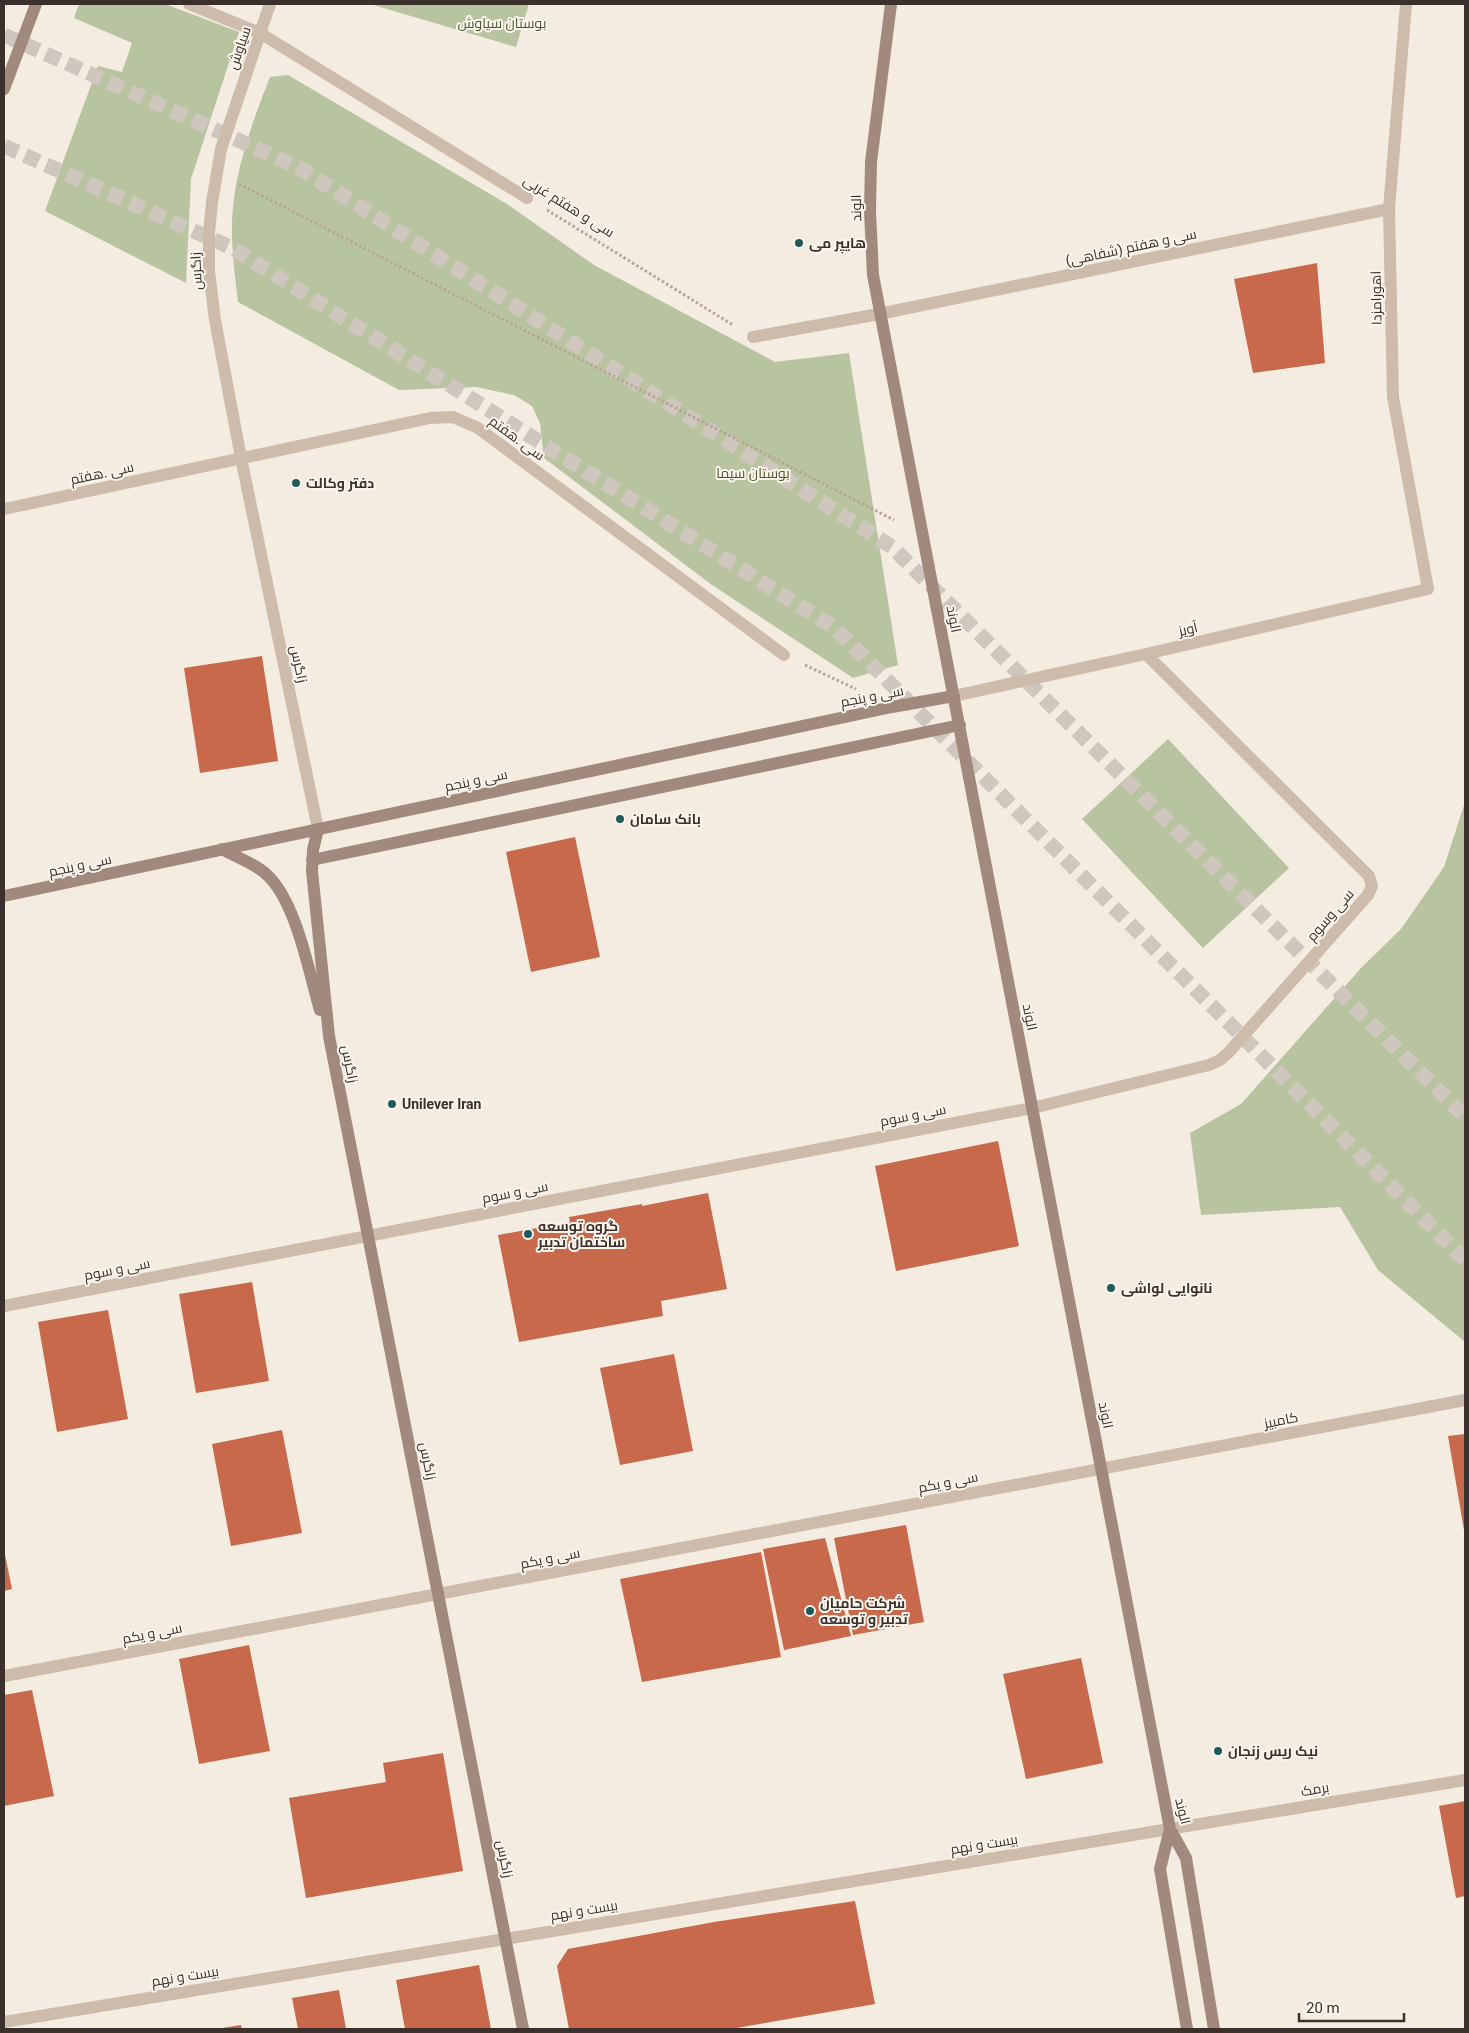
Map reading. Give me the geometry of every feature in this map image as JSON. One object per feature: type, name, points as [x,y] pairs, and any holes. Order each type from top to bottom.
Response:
[{"type":"street","points":[[4,89],[36,4]]},
{"type":"street","name":"سی و هفتم غربی","points":[[189,4],[260,33],[527,198]]},
{"type":"street","name":"سیاوش","points":[[236,102],[270,4]]},
{"type":"street","name":"الوند","points":[[891,4],[871,162],[870,210],[873,275],[879,314],[960,725],[1170,1829],[1186,1858],[1214,2029]]},
{"type":"street","name":"اهورامزدا","points":[[1406,4],[1389,209],[1392,397],[1428,589]]},
{"type":"street","name":"زاگرس","points":[[236,102],[216,173],[209,233],[209,271],[216,320],[241,458],[318,829],[312,860],[313,892],[329,1036],[523,2029]]},
{"type":"street","name":"سی و هفتم (شفاهی)","points":[[879,314],[1389,209]]},
{"type":"street","points":[[753,337],[879,314]]},
{"type":"street","name":"سی .هفتم","points":[[4,509],[430,418],[453,417],[478,428],[784,655]]},
{"type":"street","name":"آویز","points":[[954,696],[1428,589]]},
{"type":"street","name":"سی وسوم","points":[[1032,1108],[1200,1067],[1220,1060],[1368,895],[1372,886],[1369,876],[1146,654]]},
{"type":"street","name":"سی و پنجم","points":[[4,896],[892,707],[954,696]]},
{"type":"street","points":[[312,860],[960,725]]},
{"type":"street","points":[[222,850],[266,874],[280,890],[301,943],[329,1036]]},
{"type":"street","name":"سی و سوم","points":[[4,1306],[1032,1108]]},
{"type":"street","name":"کامبیز","points":[[1101,1469],[1465,1400]]},
{"type":"street","name":"سی و یکم","points":[[4,1676],[1101,1469]]},
{"type":"street","name":"برمک","points":[[1170,1829],[1465,1780]]},
{"type":"street","points":[[1170,1829],[1160,1869],[1186,2029]]},
{"type":"street","name":"بیست و نهم","points":[[4,2022],[1170,1829]]},
{"type":"path","points":[[216,173],[923,535]]},
{"type":"path","name":"سی و هفتم غربی","points":[[527,198],[753,337]]},
{"type":"path","points":[[784,655],[892,707]]},
{"type":"green space","points":[[79,4],[165,4],[239,32],[191,179],[186,283],[45,211],[98,66],[122,72],[132,43],[74,18]]},
{"type":"green space","name":"بوستان سیاوش","points":[[370,4],[529,4],[516,47]]},
{"type":"green space","name":"بوستان سیما","points":[[288,75],[507,204],[594,265],[775,362],[849,353],[898,665],[853,678],[712,585],[544,458],[540,423],[532,406],[514,395],[476,387],[399,390],[238,302],[232,225],[236,184],[253,122],[270,77]]},
{"type":"green space","points":[[1168,739],[1289,868],[1203,948],[1082,819]]},
{"type":"green space","points":[[1465,802],[1465,1342],[1378,1270],[1340,1207],[1201,1215],[1190,1133],[1241,1104],[1362,967],[1401,929],[1444,867]]},
{"type":"building","points":[[1317,263],[1325,363],[1253,373],[1234,279]]},
{"type":"building","points":[[262,656],[278,761],[200,773],[184,668]]},
{"type":"building","points":[[575,837],[600,957],[531,972],[506,852]]},
{"type":"building","points":[[998,1141],[1019,1246],[896,1271],[875,1166]]},
{"type":"building","points":[[708,1193],[727,1289],[661,1301],[663,1316],[519,1342],[498,1235],[570,1222],[569,1217],[642,1204],[642,1206]]},
{"type":"building","points":[[252,1282],[269,1381],[196,1393],[179,1294]]},
{"type":"building","points":[[108,1310],[128,1419],[57,1432],[38,1322]]},
{"type":"building","points":[[674,1354],[693,1451],[620,1465],[600,1368]]},
{"type":"building","points":[[282,1430],[302,1533],[231,1546],[212,1444]]},
{"type":"building","points":[[1465,1434],[1465,1530],[1464,1530],[1448,1436]]},
{"type":"building","points":[[906,1525],[924,1622],[853,1635],[834,1538]]},
{"type":"building","name":"شرکت حامیان تدبیر و توسعه","points":[[825,1538],[851,1636],[784,1650],[763,1549]]},
{"type":"building","points":[[4,1550],[12,1589],[4,1591]]},
{"type":"building","points":[[761,1552],[781,1657],[642,1682],[620,1579]]},
{"type":"building","points":[[249,1645],[270,1751],[199,1764],[179,1659]]},
{"type":"building","points":[[1081,1658],[1103,1763],[1026,1779],[1003,1674]]},
{"type":"building","points":[[32,1690],[54,1796],[4,1806],[4,1695]]},
{"type":"building","points":[[443,1753],[463,1871],[306,1898],[289,1798],[386,1782],[383,1763]]},
{"type":"building","points":[[1465,1801],[1465,1896],[1456,1898],[1439,1806]]},
{"type":"building","points":[[855,1901],[875,2004],[731,2029],[569,2029],[557,1966],[568,1949],[714,1922]]},
{"type":"building","points":[[479,1965],[491,2029],[405,2029],[396,1980]]},
{"type":"building","points":[[339,1990],[346,2029],[298,2029],[292,1998]]},
{"type":"building","points":[[241,2025],[242,2029],[222,2029],[222,2028]]},
{"type":"tunnel","points":[[4,35],[298,167],[892,547],[1465,1117]]},
{"type":"tunnel","points":[[4,146],[232,248],[835,628],[1465,1260]]},
{"type":"place","name":"هایپر می","points":[[799,243]]},
{"type":"place","name":"دفتر وکالت","points":[[296,483]]},
{"type":"place","name":"بانک سامان","points":[[620,819]]},
{"type":"place","name":"Unilever Iran","points":[[392,1104]]},
{"type":"place","name":"گروه توسعه ساختمان تدبیر","points":[[528,1234]]},
{"type":"place","name":"نانوایی لواشی","points":[[1111,1288]]},
{"type":"place","name":"شرکت حامیان تدبیر و توسعه","points":[[810,1611]]},
{"type":"place","name":"نیک ریس زنجان","points":[[1218,1751]]}]
